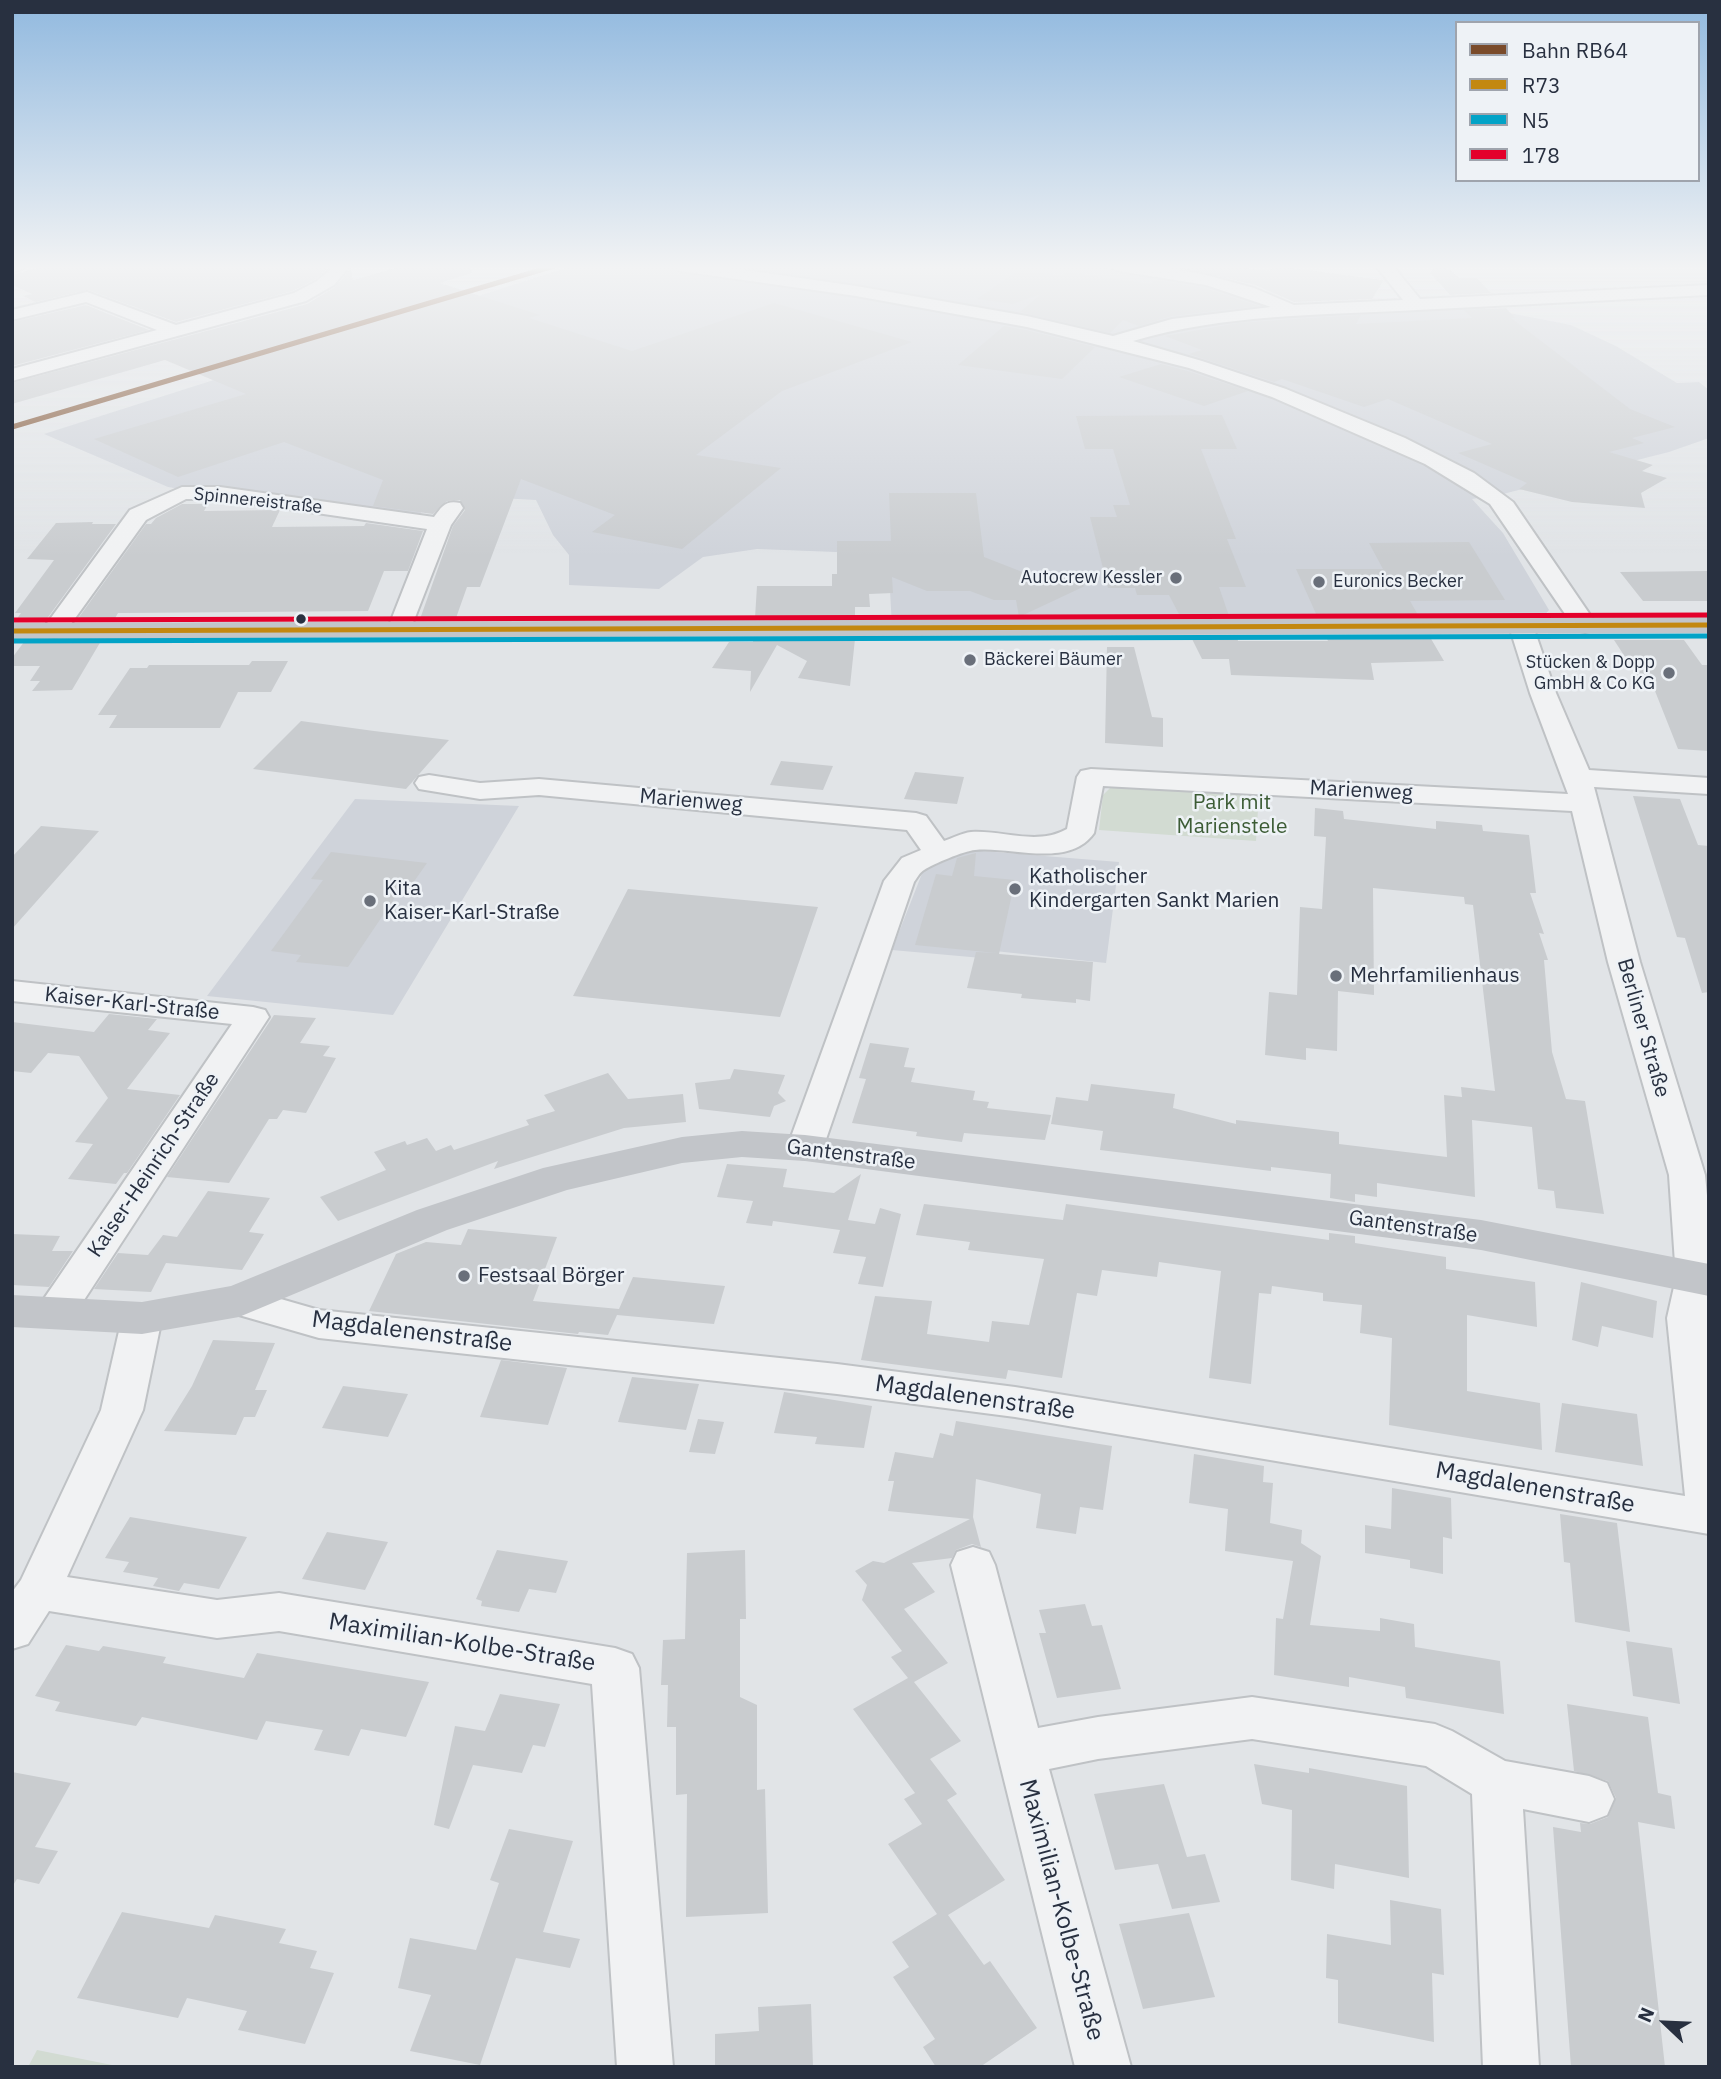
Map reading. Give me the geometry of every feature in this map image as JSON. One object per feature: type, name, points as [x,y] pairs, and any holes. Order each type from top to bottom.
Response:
[{"type":"main road","points":[[12,631],[1709,625]]},
{"type":"main road","name":"Gantenstraße","points":[[12,1311],[142,1318],[239,1301],[432,1220],[558,1178],[682,1150],[742,1144],[805,1148],[1481,1235],[1702,1279]]},
{"type":"street","points":[[12,375],[56,363]]},
{"type":"street","points":[[1190,363],[1318,408],[1464,476],[1500,501],[1585,625]]},
{"type":"street","name":"Spinnereistraße","points":[[54,630],[138,515],[182,493],[220,493],[447,515],[401,628]]},
{"type":"street","name":"Berliner Straße","points":[[1521,626],[1543,693],[1581,791],[1624,962],[1687,1175],[1702,1279],[1687,1318],[1709,1517]]},
{"type":"street","name":"Marienweg","points":[[805,1148],[899,881],[912,864],[971,841],[1042,846],[1066,841],[1080,833],[1091,777],[1581,791]]},
{"type":"street","name":"Marienweg","points":[[429,783],[480,792],[539,787],[916,822],[938,853]]},
{"type":"street","points":[[1581,791],[1709,786]]},
{"type":"street","name":"Kaiser-Karl-Straße","points":[[12,991],[253,1017]]},
{"type":"street","name":"Kaiser-Heinrich-Straße","points":[[55,1313],[253,1017]]},
{"type":"street","name":"Magdalenenstraße","points":[[239,1301],[319,1324],[823,1377],[1015,1402],[1709,1517]]},
{"type":"street","points":[[25,1610],[122,1410],[142,1318]]},
{"type":"street","name":"Maximilian-Kolbe-Straße","points":[[973,1565],[1103,2067]]},
{"type":"street","name":"Maximilian-Kolbe-Straße","points":[[25,1610],[217,1619],[279,1612],[615,1668],[645,2067]]},
{"type":"street","name":"Maximilian-Kolbe-Straße","points":[[1020,1753],[1098,1738],[1252,1718],[1435,1746],[1496,1782],[1589,1799]]},
{"type":"street","points":[[1496,1782],[1511,2067]]},
{"type":"shaded area","points":[[267,363],[1644,363],[1677,383],[1699,382],[1709,390],[1709,438],[1669,452],[1503,494],[1472,499],[1503,533],[1549,610],[1536,625],[892,627],[888,554],[757,549],[703,557],[659,589],[569,585],[569,555],[553,535],[536,500],[461,496],[424,510],[418,515],[351,516],[168,487],[44,434]]},
{"type":"shaded area","name":"Kita Kaiser-Karl-Straße","points":[[355,799],[519,806],[393,1015],[207,996]]},
{"type":"shaded area","name":"Katholischer Kindergarten Sankt Marien","points":[[970,850],[1119,862],[1106,963],[995,951],[993,959],[892,950],[923,871]]},
{"type":"green space","name":"Park mit Marienstele","points":[[1112,786],[1259,793],[1256,841],[1099,830],[1103,795]]},
{"type":"green space","points":[[37,2050],[122,2067],[28,2067]]},
{"type":"building","points":[[87,363],[154,363],[12,404],[12,383]]},
{"type":"building","points":[[172,363],[856,363],[782,391],[696,455],[781,468],[682,549],[592,532],[615,515],[521,479],[480,587],[467,587],[456,618],[420,619],[453,526],[465,510],[460,500],[447,501],[433,514],[373,506],[383,480],[284,442],[178,477],[94,439],[246,394]]},
{"type":"building","points":[[960,363],[1078,363],[1062,379],[958,365]]},
{"type":"building","points":[[1216,363],[1570,363],[1630,409],[1675,427],[1632,438],[1644,443],[1609,452],[1653,465],[1642,471],[1667,478],[1641,493],[1645,508],[1572,502],[1519,489],[1527,483],[1458,453],[1492,444],[1388,399],[1364,407],[1282,379],[1274,382]]},
{"type":"building","points":[[1161,364],[1248,391],[1204,406],[1119,377]]},
{"type":"building","points":[[1222,415],[1237,449],[1201,449],[1236,539],[1227,539],[1246,587],[1219,587],[1229,616],[1180,616],[1169,595],[1137,595],[1135,588],[1108,588],[1090,517],[1117,517],[1113,505],[1130,505],[1113,449],[1085,449],[1076,416]]},
{"type":"building","points":[[889,493],[976,493],[984,557],[1025,573],[1050,573],[1085,586],[1019,617],[1016,600],[994,600],[970,591],[927,591],[892,577],[893,593],[869,594],[870,607],[855,607],[855,617],[755,618],[757,586],[832,586],[832,574],[837,574],[837,541],[891,541]]},
{"type":"building","points":[[182,504],[208,504],[204,511],[280,510],[272,527],[364,526],[366,523],[423,531],[408,571],[384,571],[368,611],[118,613],[114,620],[77,620],[146,524],[151,524],[156,518]]},
{"type":"building","points":[[93,522],[92,524],[116,524],[46,620],[16,620],[21,613],[15,613],[54,560],[27,559],[56,523]]},
{"type":"building","points":[[1469,542],[1505,600],[1410,601],[1418,615],[1317,616],[1296,569],[1383,569],[1369,543]]},
{"type":"building","points":[[1709,571],[1709,601],[1643,601],[1620,572]]},
{"type":"building","points":[[1191,637],[1237,637],[1238,641],[1328,641],[1326,637],[1430,637],[1444,661],[1371,663],[1374,680],[1231,675],[1229,659],[1202,659]]},
{"type":"building","points":[[753,639],[855,639],[850,686],[798,678],[807,661],[777,645],[750,692],[751,671],[712,668],[729,642],[753,642]]},
{"type":"building","points":[[1614,640],[1684,640],[1702,665],[1709,665],[1709,751],[1678,749],[1653,686],[1644,686]]},
{"type":"building","points":[[101,641],[72,690],[32,691],[40,681],[30,681],[40,666],[12,666],[12,658],[24,642]]},
{"type":"building","points":[[1107,647],[1134,647],[1152,717],[1163,718],[1163,747],[1105,743]]},
{"type":"building","points":[[252,661],[288,661],[271,692],[238,692],[220,728],[109,728],[117,715],[98,715],[130,668],[147,668],[149,665],[249,665]]},
{"type":"building","points":[[301,721],[449,740],[406,789],[253,769]]},
{"type":"building","points":[[781,761],[833,766],[823,790],[770,785]]},
{"type":"building","points":[[915,772],[964,777],[957,804],[904,799]]},
{"type":"building","points":[[1633,796],[1680,799],[1698,845],[1709,846],[1709,992],[1702,993],[1685,938],[1677,937]]},
{"type":"building","points":[[1315,808],[1343,811],[1344,819],[1436,829],[1436,821],[1482,825],[1483,831],[1529,835],[1536,893],[1530,893],[1544,934],[1539,933],[1548,960],[1544,960],[1552,1052],[1566,1099],[1585,1101],[1604,1214],[1556,1208],[1554,1191],[1538,1189],[1532,1127],[1472,1120],[1475,1197],[1377,1183],[1377,1197],[1355,1194],[1355,1202],[1330,1198],[1331,1174],[1271,1167],[1271,1171],[1100,1150],[1103,1131],[1051,1124],[1056,1097],[1088,1101],[1091,1084],[1175,1094],[1173,1108],[1236,1124],[1236,1120],[1339,1132],[1339,1144],[1447,1157],[1444,1095],[1462,1097],[1461,1087],[1495,1091],[1473,905],[1465,904],[1464,897],[1373,888],[1374,995],[1338,991],[1337,1051],[1306,1048],[1306,1060],[1265,1055],[1269,992],[1297,995],[1300,907],[1322,909],[1326,837],[1314,836]]},
{"type":"building","points":[[41,826],[99,831],[12,929],[12,857]]},
{"type":"building","name":"Kita Kaiser-Karl-Straße","points":[[331,852],[427,863],[408,890],[400,890],[348,967],[296,962],[301,955],[271,951],[323,880],[311,879]]},
{"type":"building","points":[[976,853],[974,876],[1015,880],[999,954],[1093,962],[1090,1001],[1076,999],[1076,1003],[1021,998],[1022,994],[967,988],[976,952],[996,953],[915,945],[936,874],[952,876],[957,858]]},
{"type":"building","points":[[628,889],[818,907],[780,1017],[573,996]]},
{"type":"building","points":[[109,1014],[157,1019],[148,1030],[170,1033],[127,1089],[180,1095],[127,1173],[124,1173],[116,1184],[68,1179],[93,1144],[75,1142],[108,1098],[79,1056],[48,1053],[31,1073],[12,1071],[12,1022],[94,1032]]},
{"type":"building","points":[[274,1015],[316,1018],[300,1043],[330,1046],[323,1056],[336,1058],[306,1113],[283,1110],[277,1119],[269,1119],[229,1183],[167,1177]]},
{"type":"building","points":[[870,1043],[909,1048],[904,1067],[915,1068],[911,1082],[975,1091],[973,1100],[989,1102],[987,1108],[1051,1115],[1045,1140],[964,1133],[962,1142],[916,1136],[917,1132],[852,1123],[866,1079],[859,1078]]},
{"type":"building","points":[[734,1069],[785,1075],[778,1093],[786,1101],[774,1106],[770,1117],[699,1109],[695,1083],[730,1079]]},
{"type":"building","points":[[608,1073],[628,1099],[683,1094],[686,1122],[624,1128],[494,1169],[498,1161],[338,1221],[320,1197],[386,1170],[374,1152],[405,1141],[407,1145],[427,1138],[436,1151],[451,1145],[454,1150],[529,1125],[526,1120],[555,1111],[544,1095]]},
{"type":"building","points":[[727,1164],[787,1169],[783,1187],[834,1193],[861,1174],[848,1220],[875,1224],[880,1208],[901,1214],[883,1287],[858,1284],[866,1257],[833,1253],[840,1230],[773,1221],[772,1226],[746,1223],[753,1201],[717,1197]]},
{"type":"building","points":[[208,1191],[270,1198],[249,1232],[264,1234],[242,1270],[166,1263],[151,1292],[94,1289],[118,1253],[148,1255],[163,1235],[177,1237]]},
{"type":"building","points":[[924,1204],[1063,1220],[1066,1204],[1329,1240],[1329,1233],[1355,1236],[1355,1243],[1446,1257],[1446,1269],[1535,1282],[1537,1327],[1467,1315],[1467,1391],[1540,1403],[1542,1450],[1389,1425],[1392,1338],[1360,1333],[1362,1305],[1323,1301],[1323,1293],[1272,1286],[1271,1294],[1259,1293],[1251,1384],[1209,1378],[1221,1271],[1159,1262],[1157,1277],[1102,1270],[1097,1296],[1077,1293],[1062,1378],[1008,1370],[1006,1379],[861,1360],[875,1296],[932,1301],[927,1334],[989,1342],[992,1321],[1029,1325],[1044,1259],[968,1250],[970,1242],[916,1235]]},
{"type":"building","name":"Festsaal Börger","points":[[468,1229],[557,1237],[533,1301],[619,1309],[633,1277],[725,1286],[714,1324],[617,1315],[608,1335],[578,1334],[369,1311],[396,1254],[426,1242],[461,1245]]},
{"type":"building","points":[[12,1234],[60,1236],[52,1251],[73,1251],[49,1287],[12,1285]]},
{"type":"building","points":[[1581,1282],[1657,1301],[1653,1338],[1602,1326],[1598,1347],[1572,1340]]},
{"type":"building","points":[[213,1340],[275,1343],[255,1390],[267,1390],[255,1417],[244,1417],[236,1435],[164,1431],[192,1386]]},
{"type":"building","points":[[501,1360],[567,1368],[548,1425],[480,1417]]},
{"type":"building","points":[[632,1377],[699,1384],[686,1430],[618,1422]]},
{"type":"building","points":[[343,1386],[408,1394],[388,1437],[322,1428]]},
{"type":"building","points":[[784,1392],[872,1406],[864,1448],[815,1444],[817,1437],[774,1433]]},
{"type":"building","points":[[1562,1403],[1637,1414],[1643,1466],[1555,1452]]},
{"type":"building","points":[[698,1419],[724,1422],[715,1454],[689,1452]]},
{"type":"building","points":[[956,1421],[1112,1446],[1103,1510],[1080,1507],[1076,1534],[1036,1528],[1041,1494],[976,1479],[973,1517],[981,1547],[972,1544],[956,1550],[952,1558],[912,1563],[935,1592],[904,1609],[948,1663],[914,1682],[961,1741],[930,1759],[957,1794],[947,1800],[1005,1880],[948,1915],[984,1965],[990,1961],[1037,2028],[980,2067],[936,2067],[923,2047],[935,2039],[893,1977],[909,1967],[892,1942],[937,1914],[888,1844],[922,1824],[904,1799],[915,1793],[853,1709],[908,1678],[891,1657],[902,1651],[862,1600],[867,1585],[855,1571],[873,1561],[884,1563],[970,1519],[888,1511],[894,1481],[888,1481],[895,1452],[933,1458],[940,1433],[953,1436]]},
{"type":"building","points":[[1194,1454],[1264,1466],[1263,1482],[1273,1483],[1270,1523],[1302,1530],[1301,1543],[1321,1556],[1310,1625],[1380,1631],[1380,1618],[1414,1624],[1415,1647],[1500,1661],[1504,1714],[1406,1698],[1405,1687],[1349,1677],[1349,1687],[1274,1675],[1276,1618],[1283,1619],[1293,1561],[1225,1551],[1228,1509],[1189,1503]]},
{"type":"building","points":[[1392,1488],[1451,1498],[1452,1539],[1443,1537],[1443,1574],[1410,1568],[1410,1560],[1365,1553],[1365,1525],[1391,1529]]},
{"type":"building","points":[[1560,1514],[1617,1523],[1630,1632],[1575,1622],[1570,1563],[1564,1562]]},
{"type":"building","points":[[130,1517],[247,1537],[219,1589],[184,1583],[179,1591],[153,1586],[158,1578],[123,1572],[129,1562],[105,1558]]},
{"type":"building","points":[[327,1532],[388,1542],[365,1590],[302,1579]]},
{"type":"building","points":[[497,1550],[568,1561],[556,1593],[529,1589],[519,1612],[481,1606],[482,1601],[476,1599]]},
{"type":"building","points":[[745,1550],[746,1619],[740,1619],[740,1697],[757,1705],[757,1790],[765,1789],[768,1913],[686,1917],[687,1794],[676,1795],[676,1727],[667,1727],[668,1685],[661,1685],[663,1640],[685,1639],[687,1553]]},
{"type":"building","points":[[1085,1604],[1092,1626],[1102,1625],[1121,1689],[1057,1698],[1039,1633],[1046,1633],[1039,1610]]},
{"type":"building","points":[[1626,1641],[1672,1648],[1680,1704],[1633,1696]]},
{"type":"building","points":[[66,1645],[99,1651],[103,1646],[166,1657],[163,1663],[244,1678],[257,1653],[429,1682],[406,1737],[361,1729],[349,1756],[314,1750],[323,1730],[266,1721],[257,1740],[142,1717],[136,1726],[55,1711],[60,1702],[35,1696]]},
{"type":"building","points":[[500,1694],[560,1704],[545,1747],[533,1745],[522,1773],[473,1765],[449,1829],[434,1825],[455,1726],[485,1731]]},
{"type":"building","points":[[1567,1704],[1648,1717],[1658,1793],[1671,1796],[1675,1829],[1638,1822],[1665,2067],[1571,2067],[1553,1827],[1581,1832],[1580,1823],[1590,1824],[1608,1817],[1616,1798],[1608,1781],[1574,1771]]},
{"type":"building","points":[[1254,1764],[1309,1773],[1309,1768],[1407,1786],[1409,1878],[1335,1864],[1334,1889],[1291,1880],[1292,1810],[1262,1804]]},
{"type":"building","points":[[12,1772],[71,1783],[35,1847],[58,1851],[39,1884],[17,1879],[12,1887]]},
{"type":"building","points":[[1164,1784],[1187,1857],[1205,1854],[1220,1902],[1172,1909],[1158,1864],[1115,1870],[1094,1794]]},
{"type":"building","points":[[509,1829],[573,1841],[543,1932],[580,1939],[570,1968],[516,1958],[480,2065],[410,2051],[431,1995],[398,1988],[410,1938],[476,1950],[499,1883],[490,1880]]},
{"type":"building","points":[[1390,1900],[1441,1909],[1444,1975],[1432,1973],[1434,2042],[1338,2023],[1338,1980],[1326,1978],[1327,1934],[1391,1945]]},
{"type":"building","points":[[122,1912],[209,1928],[215,1915],[286,1929],[279,1943],[317,1951],[310,1968],[334,1973],[305,2044],[238,2030],[247,2011],[187,1998],[178,2018],[77,1998]]},
{"type":"building","points":[[1189,1913],[1215,1997],[1143,2009],[1119,1924]]},
{"type":"building","points":[[811,2004],[813,2067],[715,2067],[715,2034],[759,2031],[758,2007]]},
{"type":"rail line","name":"RB64","points":[[12,427],[227,363]]},
{"type":"transit line","name":"178","points":[[12,620],[1709,615]]},
{"type":"transit line","name":"R73","points":[[12,631],[1709,625]]},
{"type":"transit line","name":"N5","points":[[12,641],[1709,636]]},
{"type":"place","name":"Autocrew Kessler","points":[[1176,578]]},
{"type":"place","name":"Euronics Becker","points":[[1319,582]]},
{"type":"place","name":"Bäckerei Bäumer","points":[[970,660]]},
{"type":"place","name":"Stücken & Dopp GmbH & Co KG","points":[[1669,673]]},
{"type":"place","name":"Katholischer Kindergarten Sankt Marien","points":[[1015,889]]},
{"type":"place","name":"Kita Kaiser-Karl-Straße","points":[[370,901]]},
{"type":"place","name":"Mehrfamilienhaus","points":[[1336,976]]},
{"type":"place","name":"Festsaal Börger","points":[[464,1276]]}]
